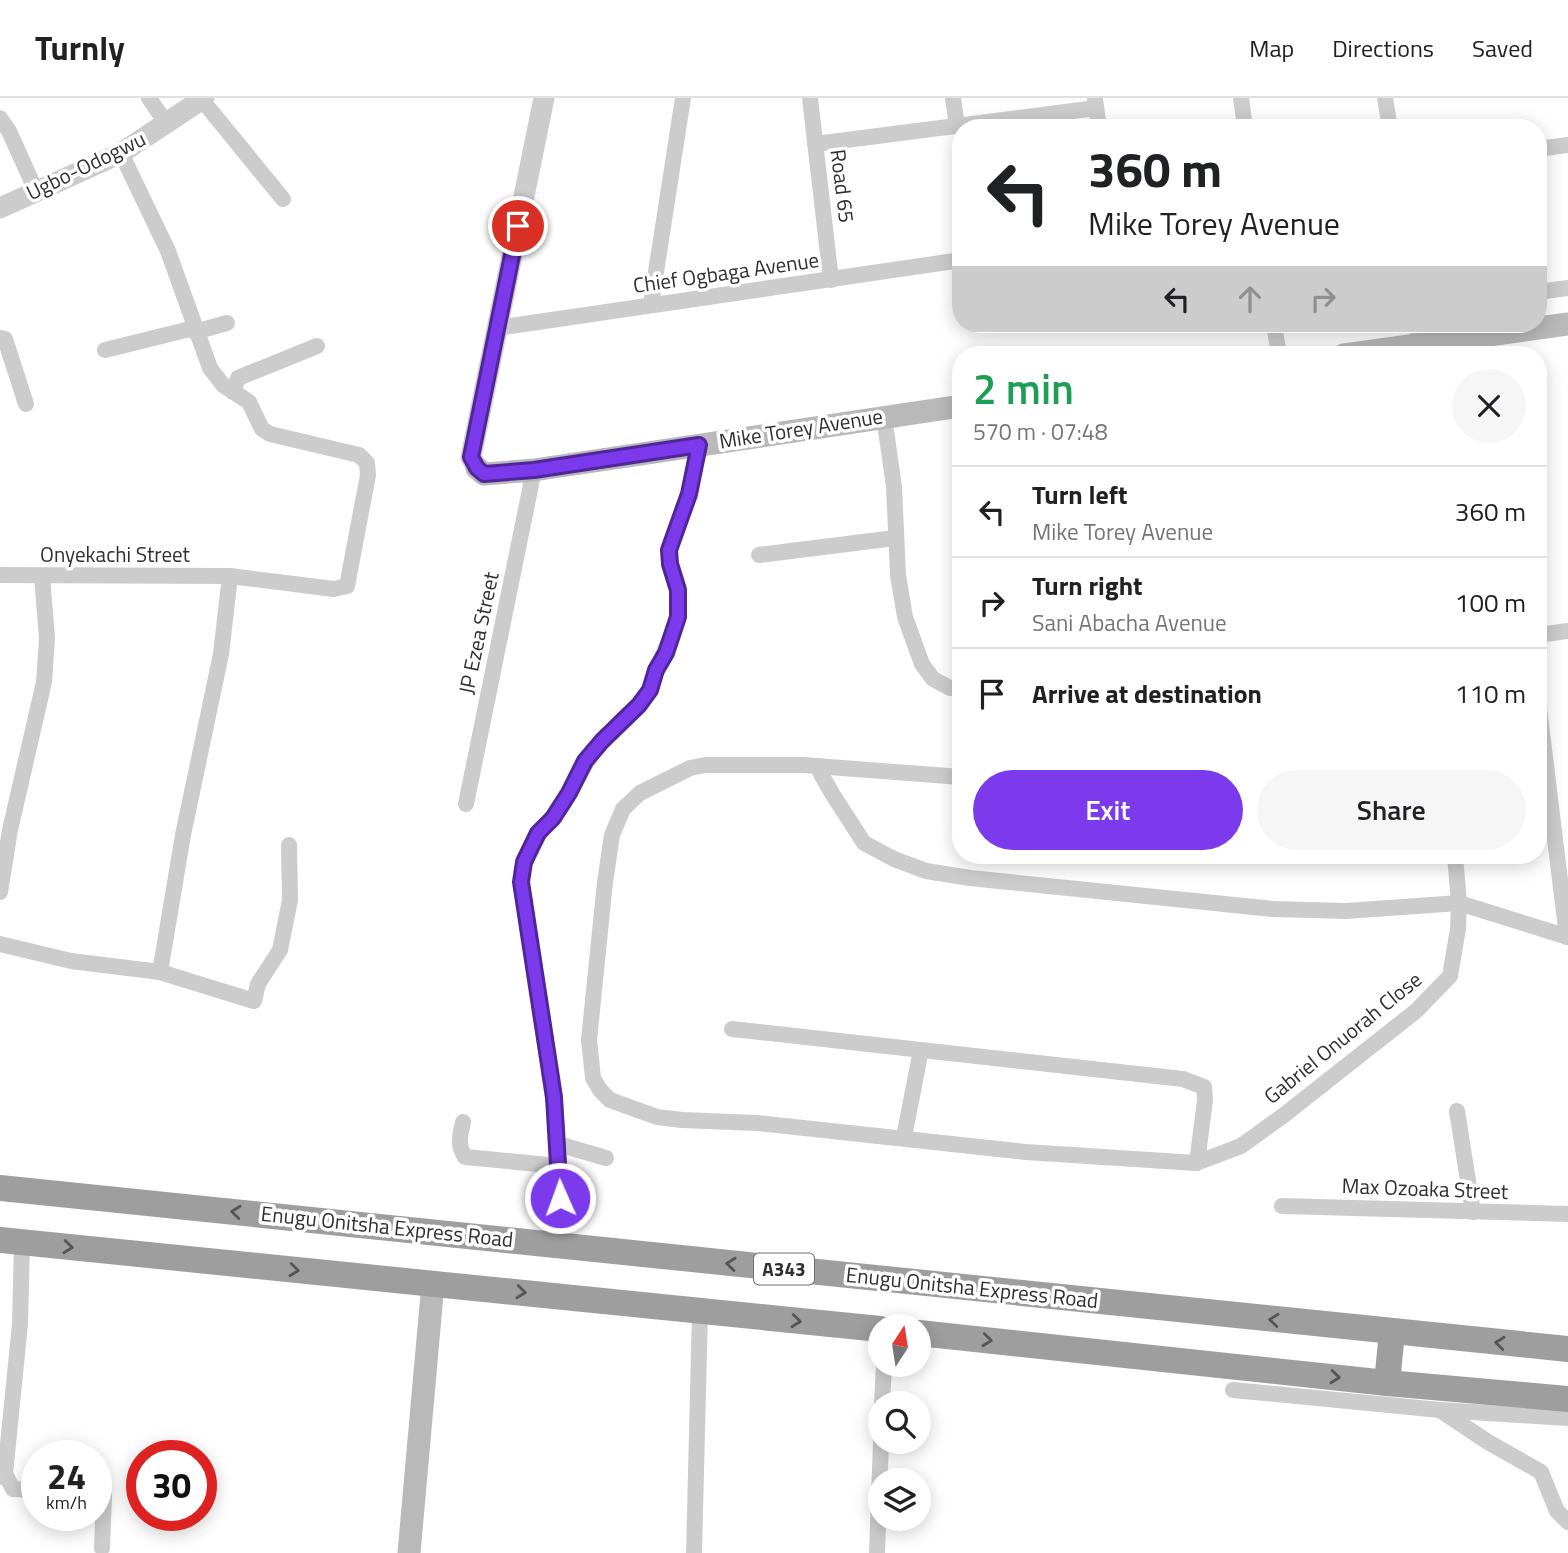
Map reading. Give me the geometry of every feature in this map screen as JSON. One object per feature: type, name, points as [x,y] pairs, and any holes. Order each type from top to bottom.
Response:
[{"type":"highway","name":"Enugu Onitsha Express Road","points":[[0,1188],[1568,1349]]},
{"type":"highway","points":[[11,1241],[868,1328]]},
{"type":"highway","points":[[1387,1383],[1392,1332]]},
{"type":"highway","points":[[931,1334],[1387,1383],[1568,1399]]},
{"type":"main road","points":[[1547,326],[1568,324]]},
{"type":"main road","points":[[1377,346],[1418,335],[1445,333]]},
{"type":"main road","name":"Mike Torey Avenue","points":[[477,468],[484,474],[534,470],[952,407]]},
{"type":"main road","points":[[409,1553],[433,1283]]},
{"type":"street","points":[[149,98],[166,123]]},
{"type":"street","points":[[477,468],[471,457],[544,98]]},
{"type":"street","points":[[651,304],[683,98]]},
{"type":"street","name":"Road 65","points":[[810,98],[831,280]]},
{"type":"street","points":[[953,98],[956,119]]},
{"type":"street","points":[[1241,98],[1244,119]]},
{"type":"street","points":[[1385,98],[1388,119]]},
{"type":"street","points":[[203,99],[283,199]]},
{"type":"street","name":"Ugbo-Odogwu","points":[[0,208],[121,153],[203,99]]},
{"type":"street","points":[[999,119],[1095,103]]},
{"type":"street","points":[[0,118],[9,131],[36,191]]},
{"type":"street","points":[[816,145],[952,127]]},
{"type":"street","points":[[1547,148],[1568,145]]},
{"type":"street","points":[[121,153],[168,251],[210,368],[223,385],[233,392],[237,378],[317,346]]},
{"type":"street","name":"Chief Ogbaga Avenue","points":[[497,328],[952,261]]},
{"type":"street","points":[[1547,291],[1568,288]]},
{"type":"street","points":[[105,349],[227,323]]},
{"type":"street","points":[[0,338],[5,339],[26,404]]},
{"type":"street","name":"Onyekachi Street","points":[[0,575],[230,576],[334,589],[347,586],[368,475],[367,463],[359,455],[270,434],[262,429],[249,402],[233,392]]},
{"type":"street","points":[[884,416],[894,487],[898,575],[909,629],[922,664],[933,679],[950,688]]},
{"type":"street","points":[[554,1244],[560,1198],[558,1144],[554,1097],[521,882],[524,862],[538,833],[553,818],[585,761],[650,690],[678,617],[678,590],[669,550],[689,494],[699,445]]},
{"type":"street","name":"JP Ezea Street","points":[[466,804],[534,470]]},
{"type":"street","points":[[759,555],[895,538]]},
{"type":"street","points":[[0,892],[10,830],[44,682],[47,638],[42,576]]},
{"type":"street","points":[[160,972],[183,835],[221,654],[230,576]]},
{"type":"street","points":[[1547,634],[1568,631]]},
{"type":"street","points":[[732,1030],[1184,1079],[1204,1087],[1205,1100],[1197,1163],[1026,1152],[757,1123],[682,1120],[657,1116],[610,1100],[600,1090],[593,1078],[589,1040],[605,882],[612,835],[623,809],[640,793],[691,768],[705,765],[819,766],[952,776]]},
{"type":"street","points":[[819,766],[833,795],[864,843],[894,859],[926,871],[970,878],[1273,909],[1346,911],[1459,903],[1567,937],[1547,774]]},
{"type":"street","points":[[0,944],[71,961],[160,972],[254,1001],[258,984],[280,950],[290,900],[289,845]]},
{"type":"street","name":"Gabriel Onuorah Close","points":[[1197,1163],[1241,1146],[1416,1011],[1450,976],[1458,929],[1456,864]]},
{"type":"street","points":[[904,1137],[921,1050]]},
{"type":"street","points":[[1457,1111],[1473,1212]]},
{"type":"street","points":[[463,1122],[459,1140],[465,1157],[559,1166]]},
{"type":"street","points":[[558,1144],[606,1158]]},
{"type":"street","name":"Max Ozoaka Street","points":[[1282,1206],[1568,1214]]},
{"type":"street","points":[[11,1241],[20,1324],[2,1475],[13,1489],[21,1489]]},
{"type":"street","points":[[694,1553],[700,1311]]},
{"type":"street","points":[[1233,1391],[1440,1410],[1568,1418]]},
{"type":"street","points":[[1440,1410],[1488,1442],[1541,1472],[1558,1511],[1568,1522]]},
{"type":"street","points":[[877,1553],[881,1454]]},
{"type":"street","points":[[102,1548],[103,1531]]},
{"type":"route","points":[[518,226],[471,457],[477,468],[484,474],[534,470],[699,445],[689,494],[669,550],[678,590],[678,617],[666,653],[656,670],[650,690],[585,761],[553,818],[538,833],[524,862],[521,882],[554,1097],[560,1198]]}]
